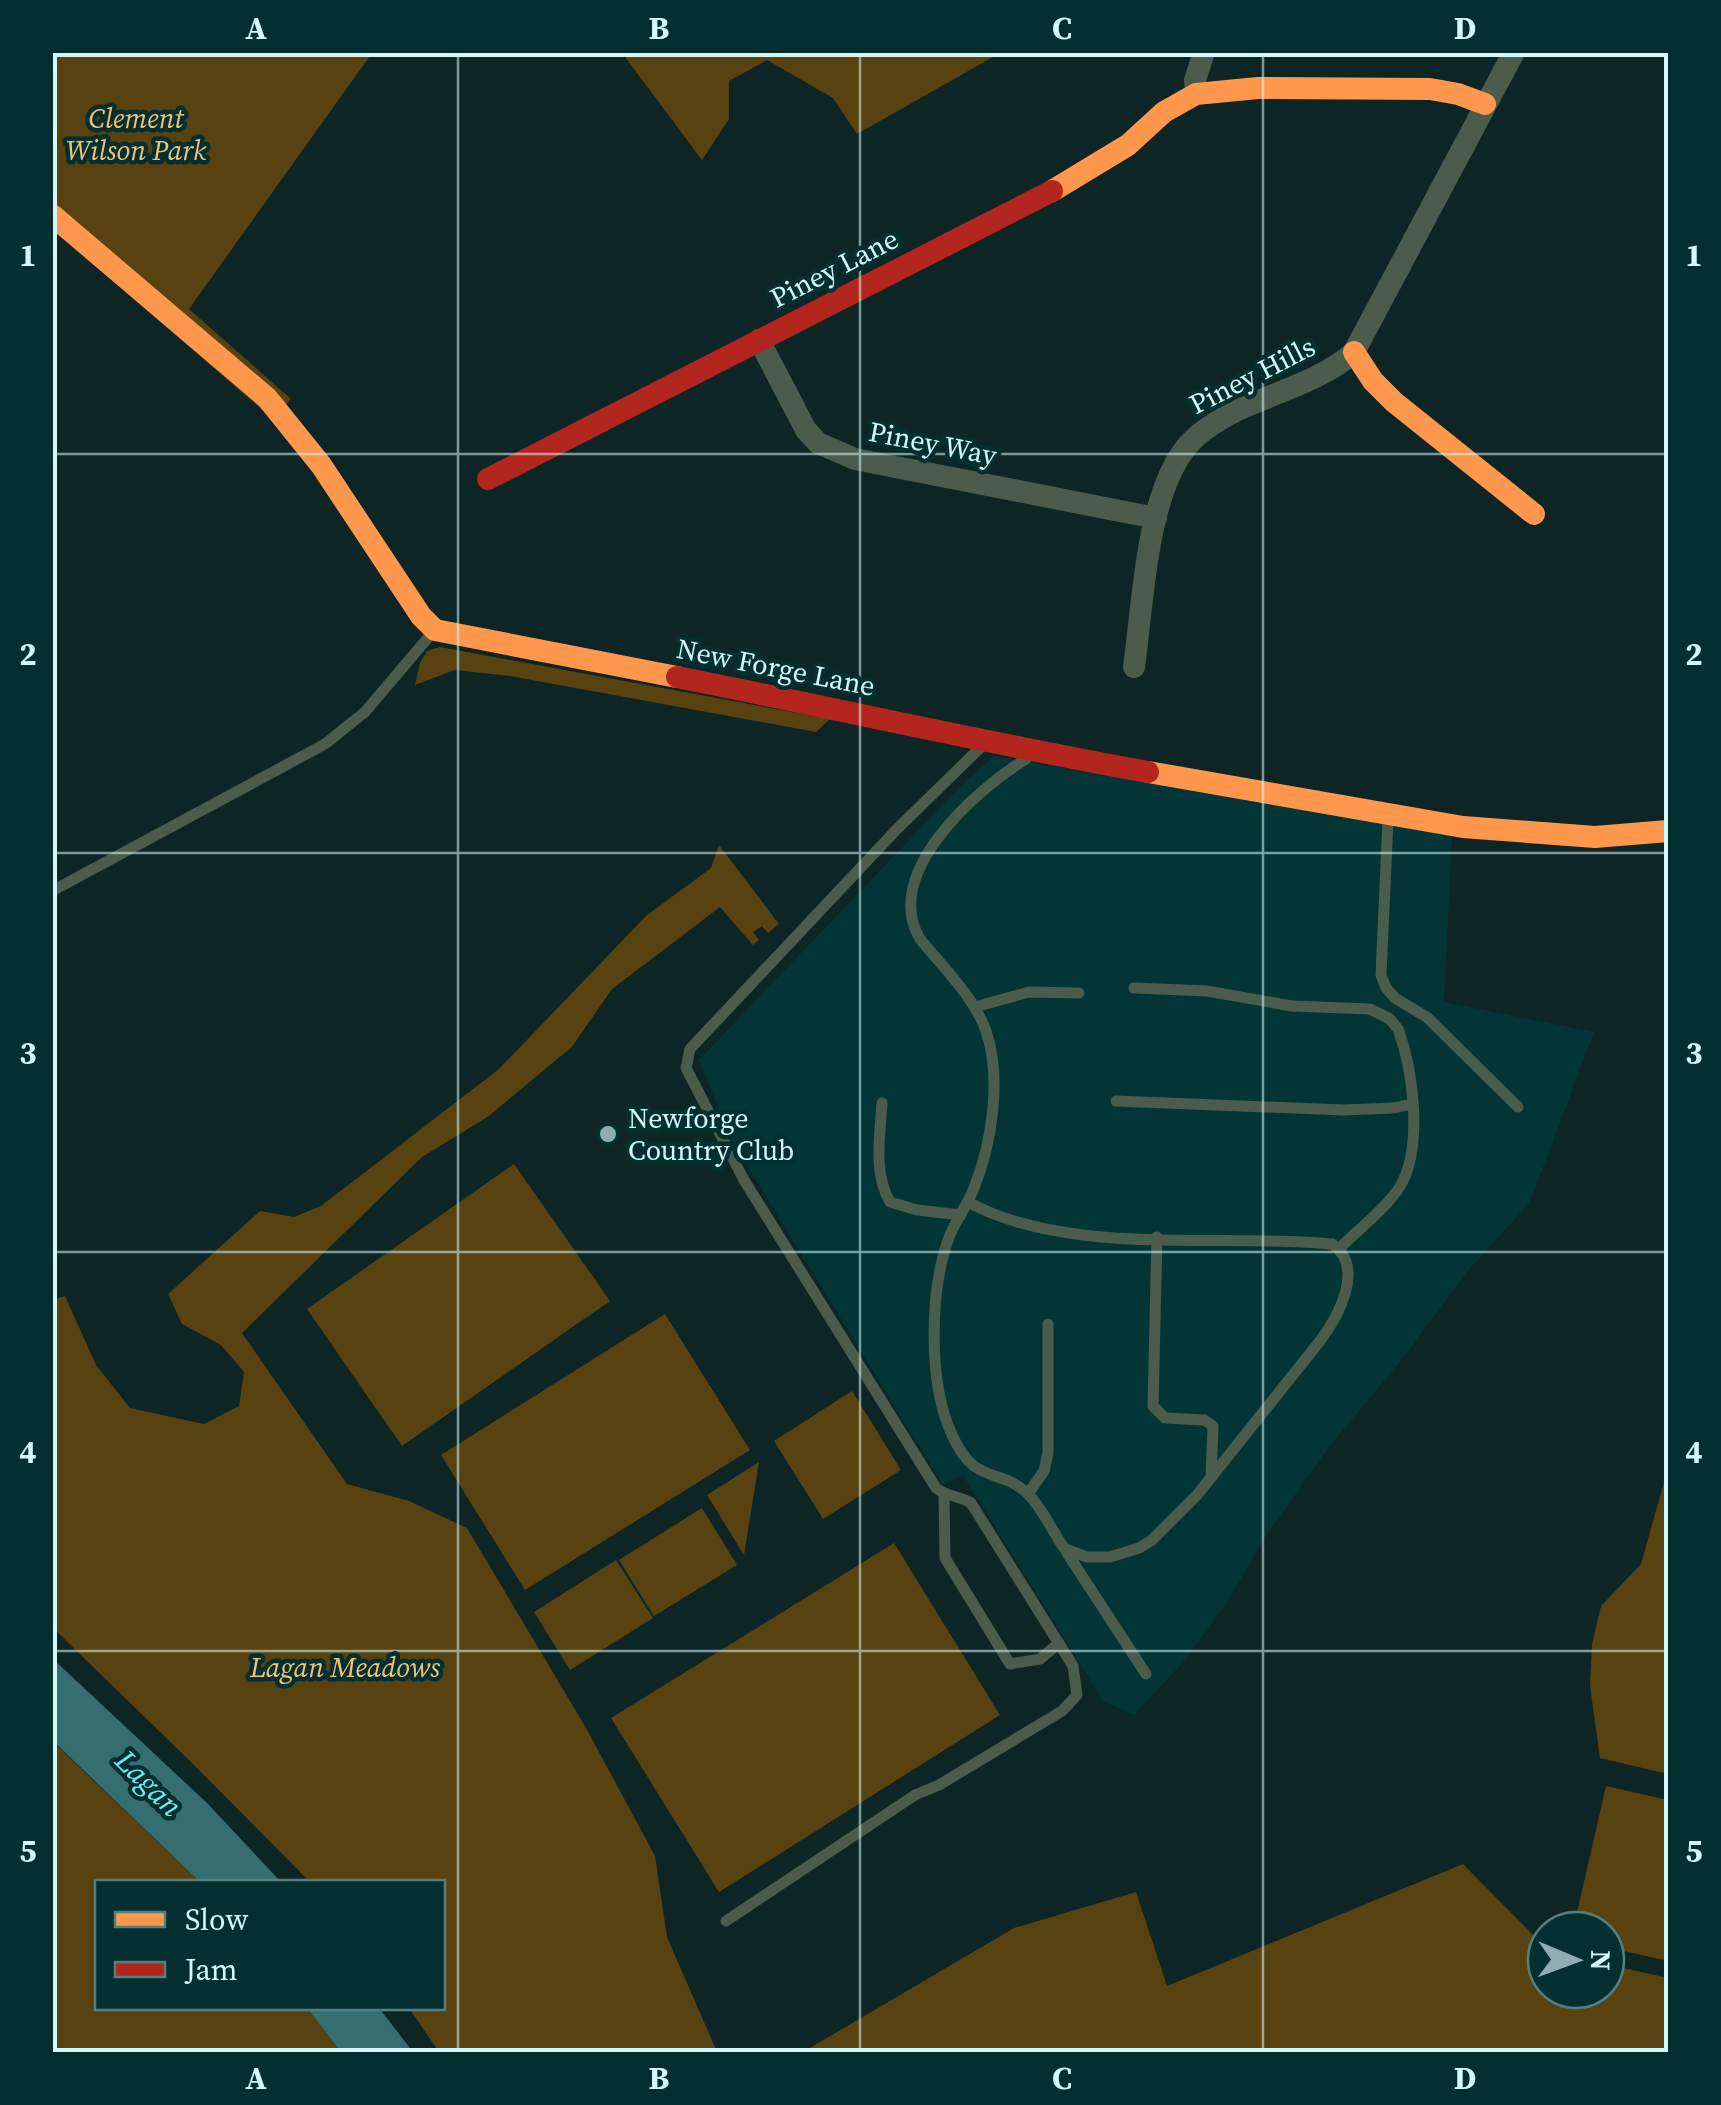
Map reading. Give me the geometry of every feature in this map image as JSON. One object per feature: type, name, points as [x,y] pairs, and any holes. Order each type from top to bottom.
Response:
[{"type":"street","points":[[1196,94],[1195,80],[1204,52]]},
{"type":"street","name":"Piney Hills","points":[[1134,667],[1156,518],[1173,466],[1203,430],[1323,373],[1354,352],[1514,52]]},
{"type":"street","name":"Piney Lane","points":[[488,478],[1105,163],[1164,112],[1196,94],[1258,88],[1430,89],[1485,104]]},
{"type":"street","points":[[52,215],[111,261],[267,398],[321,465],[421,616],[435,630]]},
{"type":"street","name":"Piney Way","points":[[759,340],[806,430],[836,452],[855,459],[1156,518]]},
{"type":"street","points":[[1354,352],[1394,402],[1534,514]]},
{"type":"street","name":"New Forge Lane","points":[[435,630],[871,714],[1039,754],[1388,815],[1463,827],[1595,837],[1668,831]]},
{"type":"lane","points":[[52,891],[326,744],[366,712],[435,630]]},
{"type":"lane","points":[[726,1921],[915,1795],[939,1785],[1062,1711],[1078,1695],[1074,1666],[972,1503],[936,1488],[744,1180],[686,1068],[690,1049],[886,841],[985,743]]},
{"type":"lane","points":[[1039,754],[993,781],[954,818],[932,848],[910,902],[912,925],[920,939],[975,1007],[990,1046],[993,1083],[986,1145],[968,1202],[946,1250],[936,1307],[934,1356],[939,1398],[954,1438],[972,1466],[1028,1494],[1146,1674]]},
{"type":"lane","points":[[1388,815],[1381,974],[1386,988],[1428,1018],[1518,1107]]},
{"type":"lane","points":[[1134,988],[1207,990],[1260,1002],[1356,1007],[1381,1014],[1398,1029],[1412,1104],[1414,1141],[1403,1182],[1339,1249]]},
{"type":"lane","points":[[975,1007],[1029,992],[1078,993]]},
{"type":"lane","points":[[1116,1102],[1343,1110],[1412,1104]]},
{"type":"lane","points":[[882,1103],[879,1171],[890,1202],[916,1210],[960,1215]]},
{"type":"lane","points":[[968,1202],[1011,1222],[1045,1231],[1319,1243],[1339,1249],[1344,1255],[1348,1276],[1334,1322],[1211,1478],[1166,1526],[1126,1554],[1097,1558],[1065,1549]]},
{"type":"lane","points":[[1158,1238],[1153,1406],[1166,1418],[1204,1420],[1213,1426],[1211,1478]]},
{"type":"lane","points":[[1028,1494],[1047,1462],[1048,1324]]},
{"type":"lane","points":[[944,1494],[945,1558],[1010,1664],[1040,1658],[1059,1643]]},
{"type":"shaded area","points":[[994,756],[1452,835],[1444,1002],[1594,1032],[1530,1202],[1466,1273],[1407,1353],[1329,1447],[1268,1533],[1224,1607],[1185,1660],[1134,1715],[1103,1701],[963,1475],[943,1485],[732,1141],[699,1060]]},
{"type":"green space","name":"Clement Wilson Park","points":[[52,53],[372,53],[189,309],[291,399],[274,420],[53,229]]},
{"type":"green space","points":[[622,53],[1000,53],[857,134],[833,98],[767,60],[729,81],[729,119],[702,160]]},
{"type":"green space","points":[[440,647],[830,719],[816,732],[510,676],[455,670],[415,685],[427,651]]},
{"type":"green space","name":"Lagan Meadows","points":[[719,845],[779,924],[768,933],[762,926],[753,932],[759,940],[753,945],[720,907],[612,989],[571,1048],[489,1116],[422,1157],[242,1333],[347,1484],[409,1501],[467,1528],[586,1728],[655,1856],[667,1937],[717,2052],[439,2052],[410,2010],[445,2010],[445,1880],[308,1880],[53,1628],[53,1300],[65,1296],[96,1365],[130,1408],[204,1424],[239,1406],[244,1372],[221,1345],[182,1324],[168,1294],[260,1211],[294,1217],[321,1206],[499,1069],[646,916],[711,868]]},
{"type":"green space","points":[[514,1164],[610,1301],[402,1446],[307,1309]]},
{"type":"green space","points":[[665,1314],[750,1450],[525,1590],[441,1455]]},
{"type":"green space","points":[[852,1391],[901,1470],[823,1519],[774,1441]]},
{"type":"green space","points":[[759,1462],[744,1555],[707,1495]]},
{"type":"green space","points":[[1668,1468],[1668,1774],[1600,1758],[1590,1686],[1592,1644],[1601,1606],[1641,1564]]},
{"type":"green space","points":[[702,1508],[737,1565],[654,1616],[619,1560]]},
{"type":"green space","points":[[894,1543],[1000,1715],[719,1892],[611,1718]]},
{"type":"green space","points":[[616,1560],[653,1618],[570,1670],[534,1612]]},
{"type":"green space","points":[[52,1741],[198,1880],[95,1880],[95,2010],[309,2010],[341,2052],[53,2052]]},
{"type":"green space","points":[[1606,1786],[1668,1800],[1668,1961],[1626,1952],[1626,1910],[1578,1910]]},
{"type":"green space","points":[[1463,1864],[1526,1928],[1526,2010],[1626,2010],[1626,1969],[1668,1978],[1668,2052],[803,2052],[1014,1928],[1136,1892],[1167,1986]]},
{"type":"water","name":"Lagan","points":[[53,1659],[207,1803],[279,1880],[198,1880],[53,1741]]},
{"type":"water","points":[[309,2010],[381,2010],[413,2052],[341,2052]]},
{"type":"traffic: slow","points":[[1052,191],[1128,145],[1164,112],[1196,94],[1258,88],[1430,89],[1485,104]]},
{"type":"traffic: slow","points":[[52,215],[267,398],[321,465],[421,616],[435,630],[677,677]]},
{"type":"traffic: slow","points":[[1354,352],[1373,381],[1394,402],[1534,514]]},
{"type":"traffic: slow","points":[[1148,772],[1463,827],[1595,837],[1668,831]]},
{"type":"traffic: jam","points":[[488,479],[1052,191]]},
{"type":"traffic: jam","points":[[677,677],[1148,772]]},
{"type":"place","name":"Newforge Country Club","points":[[608,1134]]}]
